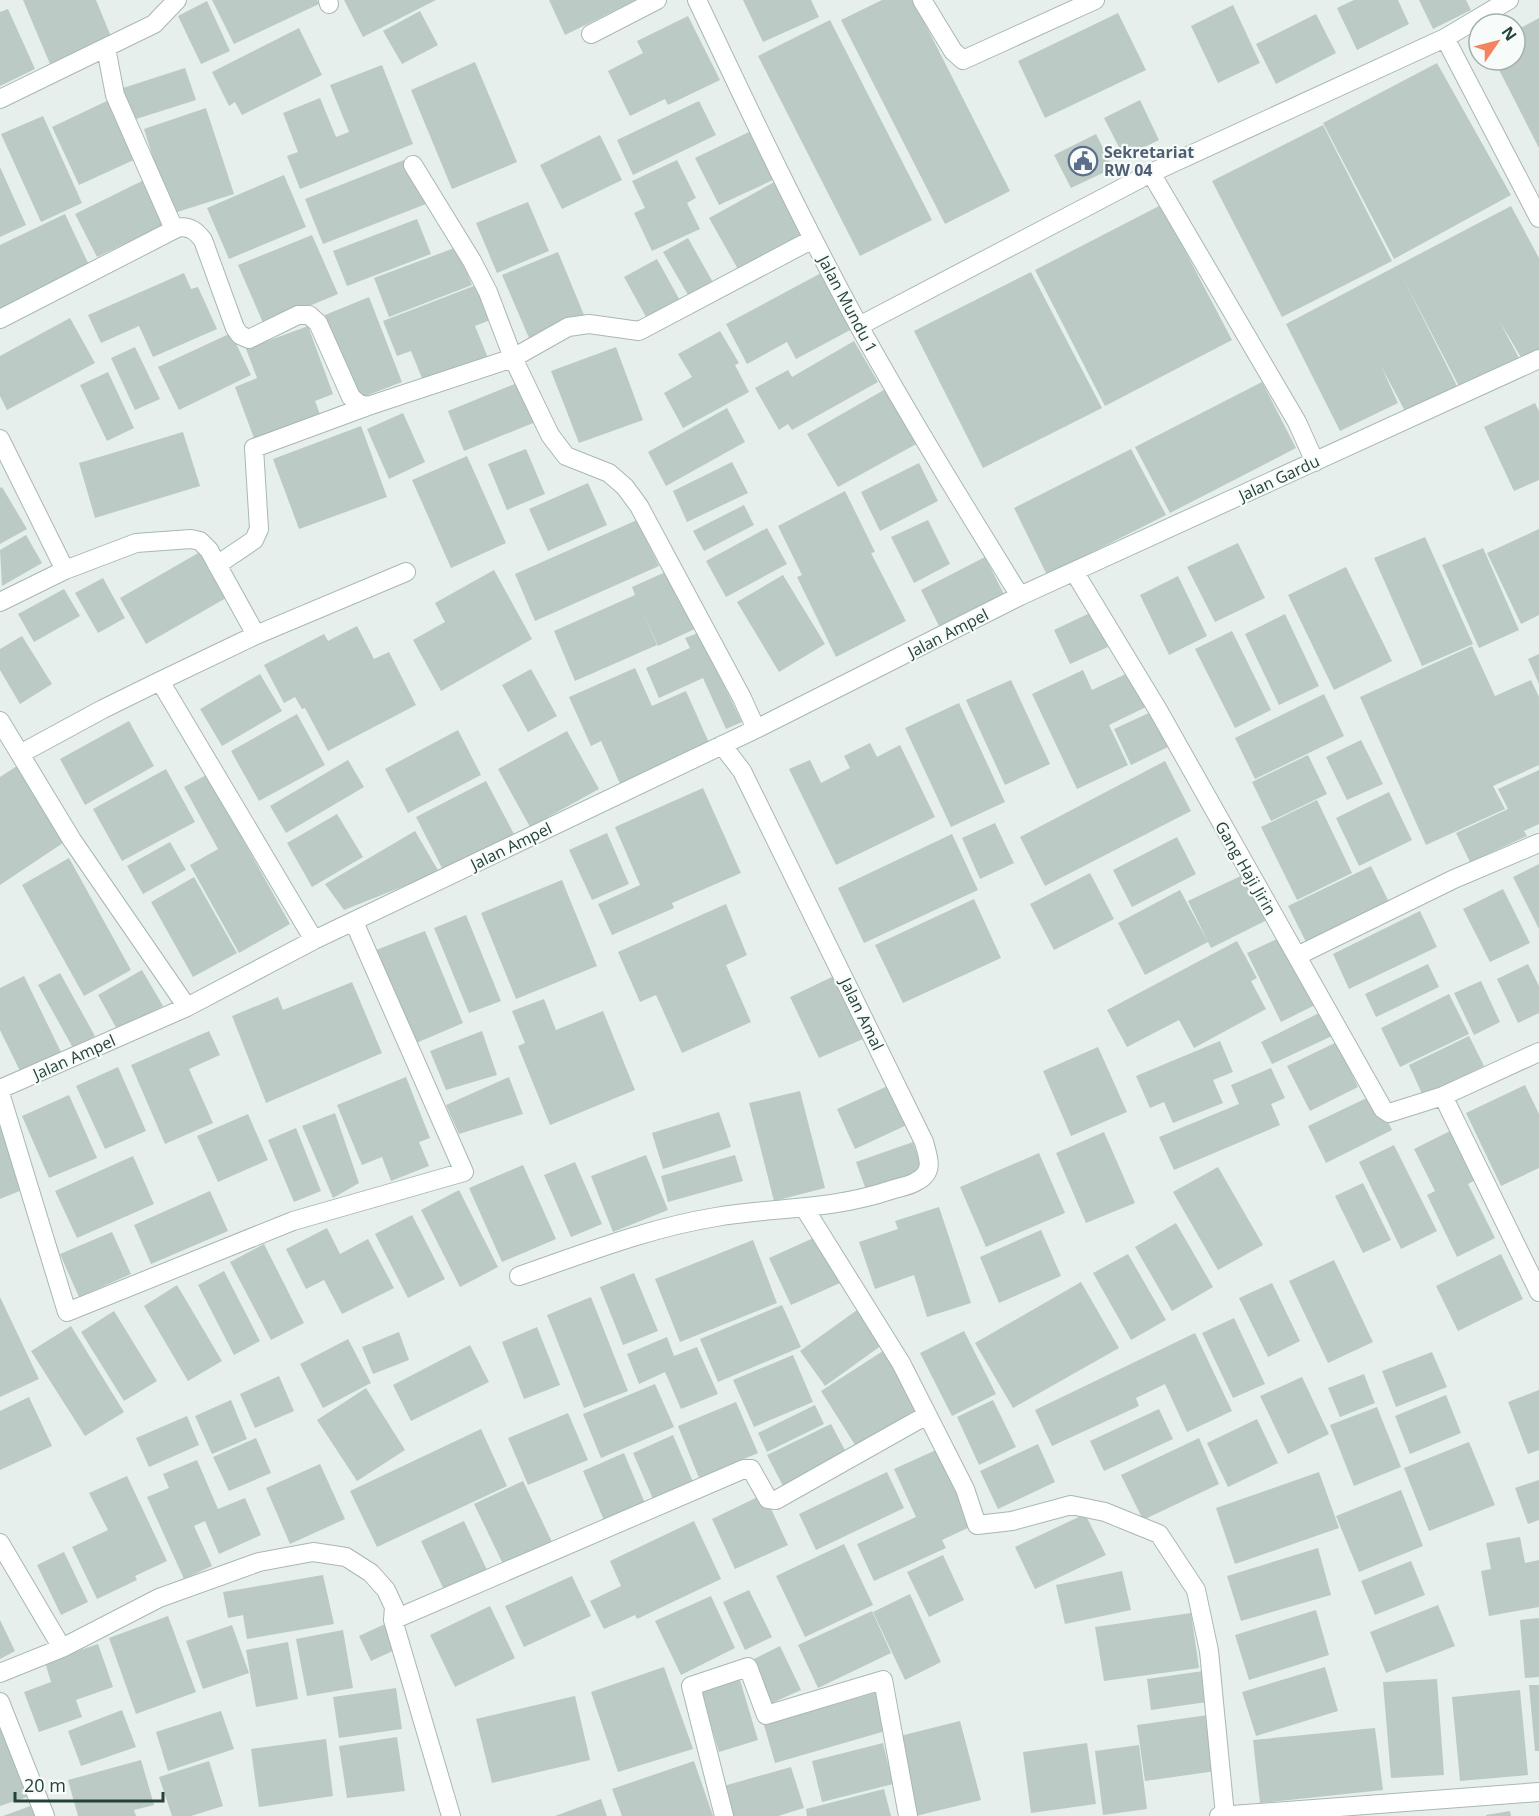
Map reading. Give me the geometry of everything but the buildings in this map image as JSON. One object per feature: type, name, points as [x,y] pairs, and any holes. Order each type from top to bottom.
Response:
[{"type":"street","points":[[0,99],[154,24],[177,0]]},
{"type":"street","points":[[591,34],[657,0]]},
{"type":"street","name":"Jalan Mundu 1","points":[[697,0],[813,239],[859,326],[1020,597]]},
{"type":"street","points":[[922,0],[952,51],[963,60],[1095,0]]},
{"type":"street","points":[[859,326],[1151,173],[1445,38],[1509,0]]},
{"type":"street","points":[[1445,38],[1539,218]]},
{"type":"street","points":[[106,48],[115,95],[174,229]]},
{"type":"street","points":[[413,165],[472,261],[488,292],[513,358],[550,435],[566,456],[609,473],[639,506],[742,698],[756,729]]},
{"type":"street","points":[[1151,173],[1297,422],[1315,462]]},
{"type":"street","points":[[0,319],[174,229],[179,227],[192,229],[203,240],[235,328],[240,335],[249,339],[298,315],[309,315],[318,323],[351,397],[359,404],[368,406]]},
{"type":"street","points":[[217,565],[254,540],[259,529],[254,448],[368,406],[513,358],[568,327],[589,324],[639,332],[813,239]]},
{"type":"street","name":"Jalan Gardu","points":[[1020,597],[1315,462],[1537,365]]},
{"type":"street","points":[[0,439],[65,570]]},
{"type":"street","points":[[0,602],[65,570],[136,543],[192,538],[200,541],[217,565],[256,635]]},
{"type":"street","points":[[20,754],[103,709],[256,635],[406,572]]},
{"type":"street","name":"Gang Haji Jirin","points":[[1075,573],[1158,710],[1383,1109],[1389,1113],[1443,1096]]},
{"type":"street","name":"Jalan Ampel","points":[[0,1091],[187,1008],[315,940],[756,729],[1020,597]]},
{"type":"street","points":[[160,681],[315,940]]},
{"type":"street","points":[[0,721],[72,840],[187,1008]]},
{"type":"street","name":"Jalan Amal","points":[[722,745],[742,771],[849,985],[924,1142],[930,1164],[927,1174],[918,1181],[863,1200],[805,1209]]},
{"type":"street","points":[[1297,956],[1454,879],[1539,843]]},
{"type":"street","points":[[0,1091],[67,1312],[293,1221],[464,1172],[354,922]]},
{"type":"street","points":[[1539,1052],[1443,1096],[1539,1292]]},
{"type":"street","points":[[519,1276],[647,1233],[714,1217],[805,1209],[901,1363],[965,1489],[977,1525],[1012,1521],[1071,1504],[1105,1512],[1147,1527],[1160,1534],[1170,1547],[1196,1590],[1209,1651],[1222,1816],[1539,1792]]},
{"type":"street","points":[[393,1620],[744,1469],[751,1468],[768,1499],[776,1500],[927,1415]]},
{"type":"street","points":[[0,1543],[62,1648]]},
{"type":"street","points":[[0,1673],[62,1648],[159,1598],[259,1562],[313,1552],[346,1557],[371,1573],[386,1590],[394,1607],[393,1620],[451,1816]]},
{"type":"street","points":[[723,1816],[691,1686],[748,1666],[766,1715],[883,1680],[908,1816]]},
{"type":"street","points":[[0,1702],[45,1816]]},
{"type":"place","name":"Sekretariat RW 04","points":[[1083,161]]}]
